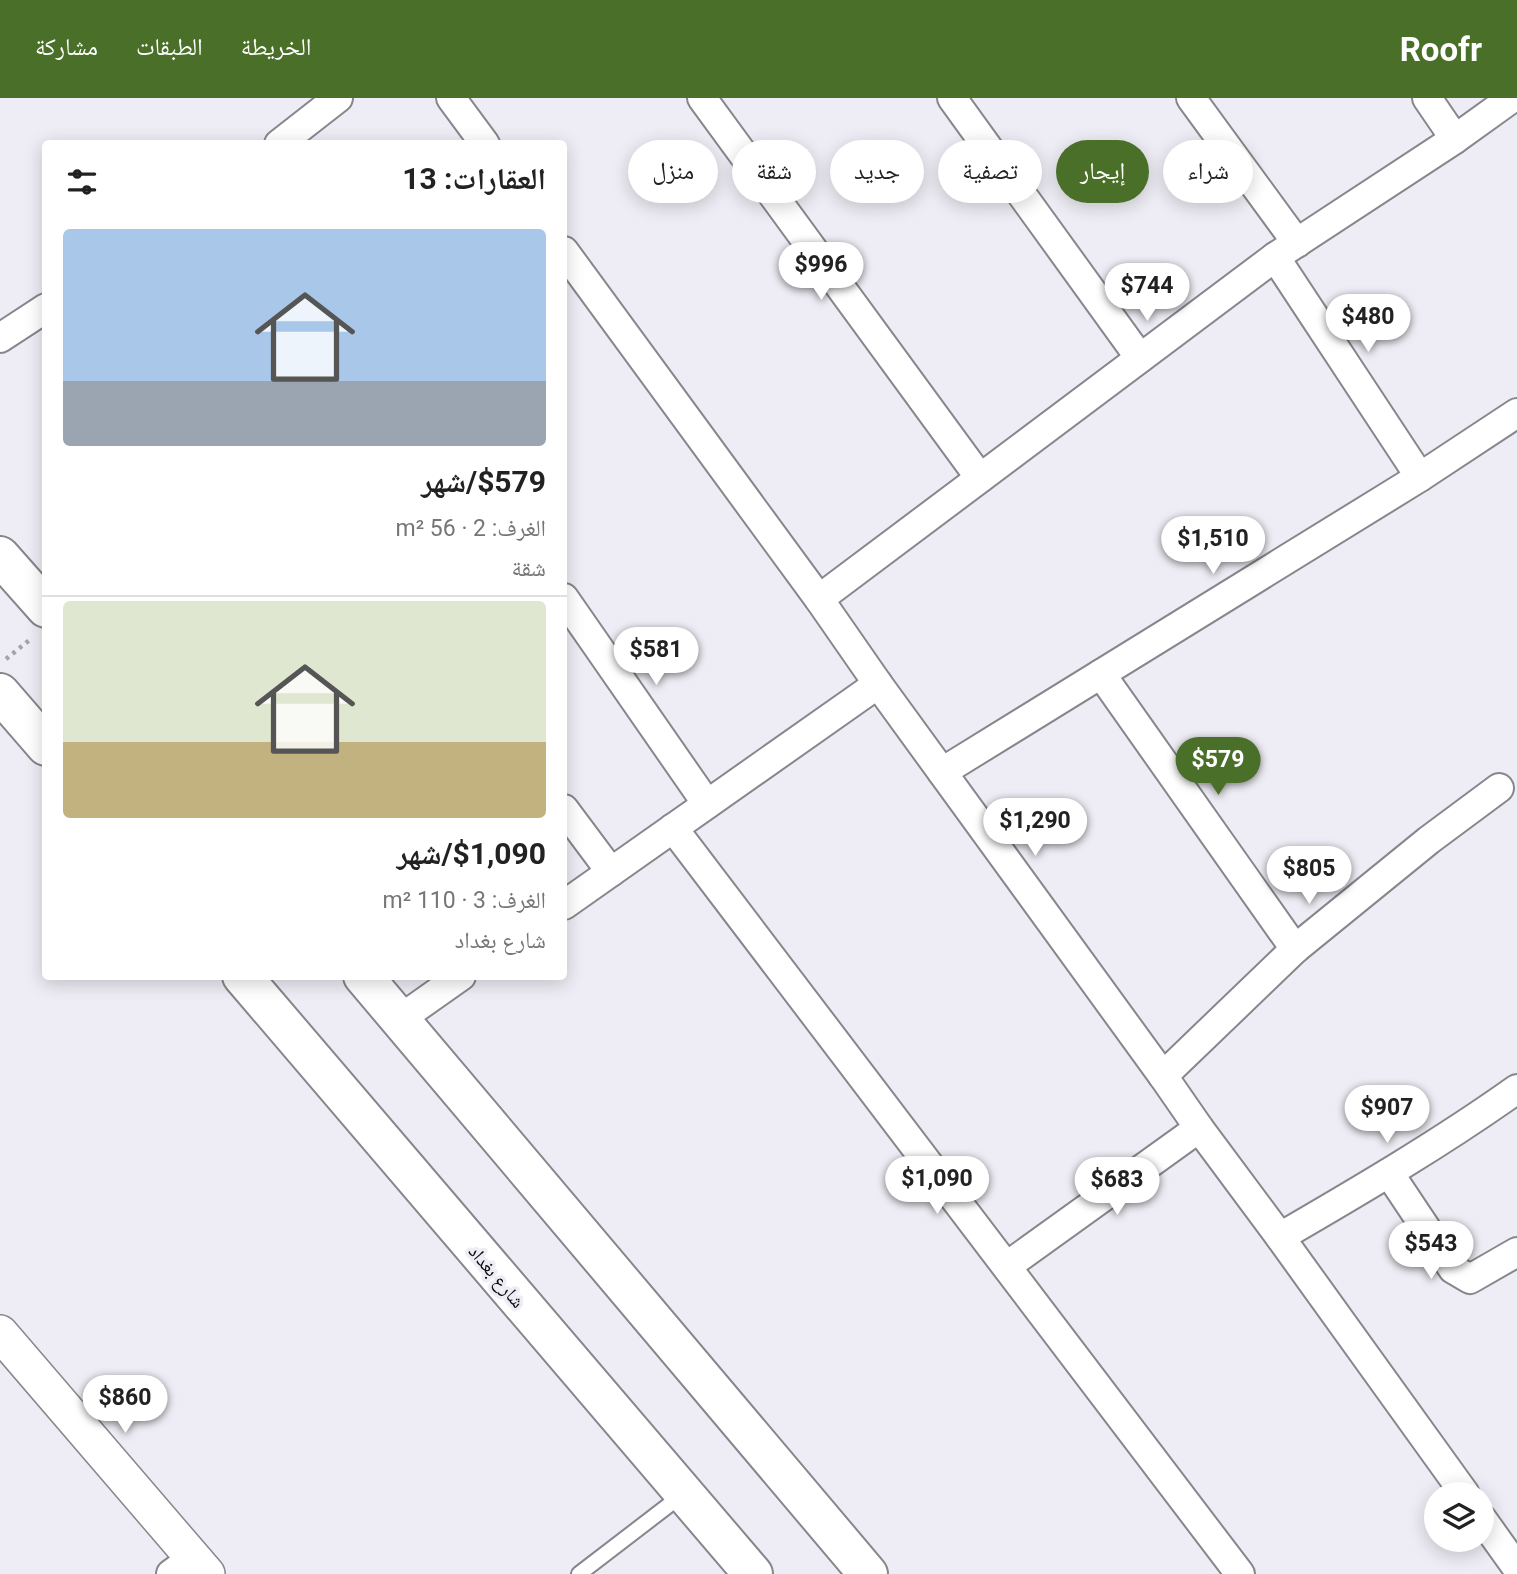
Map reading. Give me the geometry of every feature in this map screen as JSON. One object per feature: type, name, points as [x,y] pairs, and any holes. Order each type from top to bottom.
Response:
[{"type":"highway","points":[[0,556],[41,621]]},
{"type":"highway","points":[[0,693],[42,741]]},
{"type":"highway","name":"شارع بغداد","points":[[245,980],[753,1574]]},
{"type":"highway","points":[[366,980],[868,1574]]},
{"type":"street","points":[[284,140],[338,98]]},
{"type":"street","points":[[451,98],[482,140]]},
{"type":"street","points":[[702,98],[981,478]]},
{"type":"street","points":[[952,98],[1140,358]]},
{"type":"street","points":[[1191,98],[1286,250],[1420,477]]},
{"type":"street","points":[[1427,98],[1455,139]]},
{"type":"street","points":[[819,599],[1286,250],[1455,139],[1512,98]]},
{"type":"street","points":[[567,255],[819,599],[1456,1482]]},
{"type":"street","points":[[0,338],[42,311]]},
{"type":"street","points":[[942,772],[1514,421]]},
{"type":"street","points":[[567,602],[708,804]]},
{"type":"street","points":[[1101,674],[1295,949]]},
{"type":"street","points":[[567,903],[878,684]]},
{"type":"street","points":[[1163,1076],[1295,949],[1419,848],[1499,788]]},
{"type":"street","points":[[567,813],[611,872]]},
{"type":"street","points":[[673,828],[1240,1574]]},
{"type":"street","points":[[400,1019],[455,980]]},
{"type":"street","points":[[1280,1237],[1389,1173],[1517,1089]]},
{"type":"street","points":[[1007,1266],[1199,1128]]},
{"type":"street","points":[[1389,1173],[1453,1269],[1470,1279],[1517,1252]]},
{"type":"street","points":[[0,1333],[191,1568]]},
{"type":"street","points":[[1494,1536],[1517,1568]]},
{"type":"lane","points":[[579,1574],[683,1494]]},
{"type":"path","points":[[0,663],[41,621]]}]
